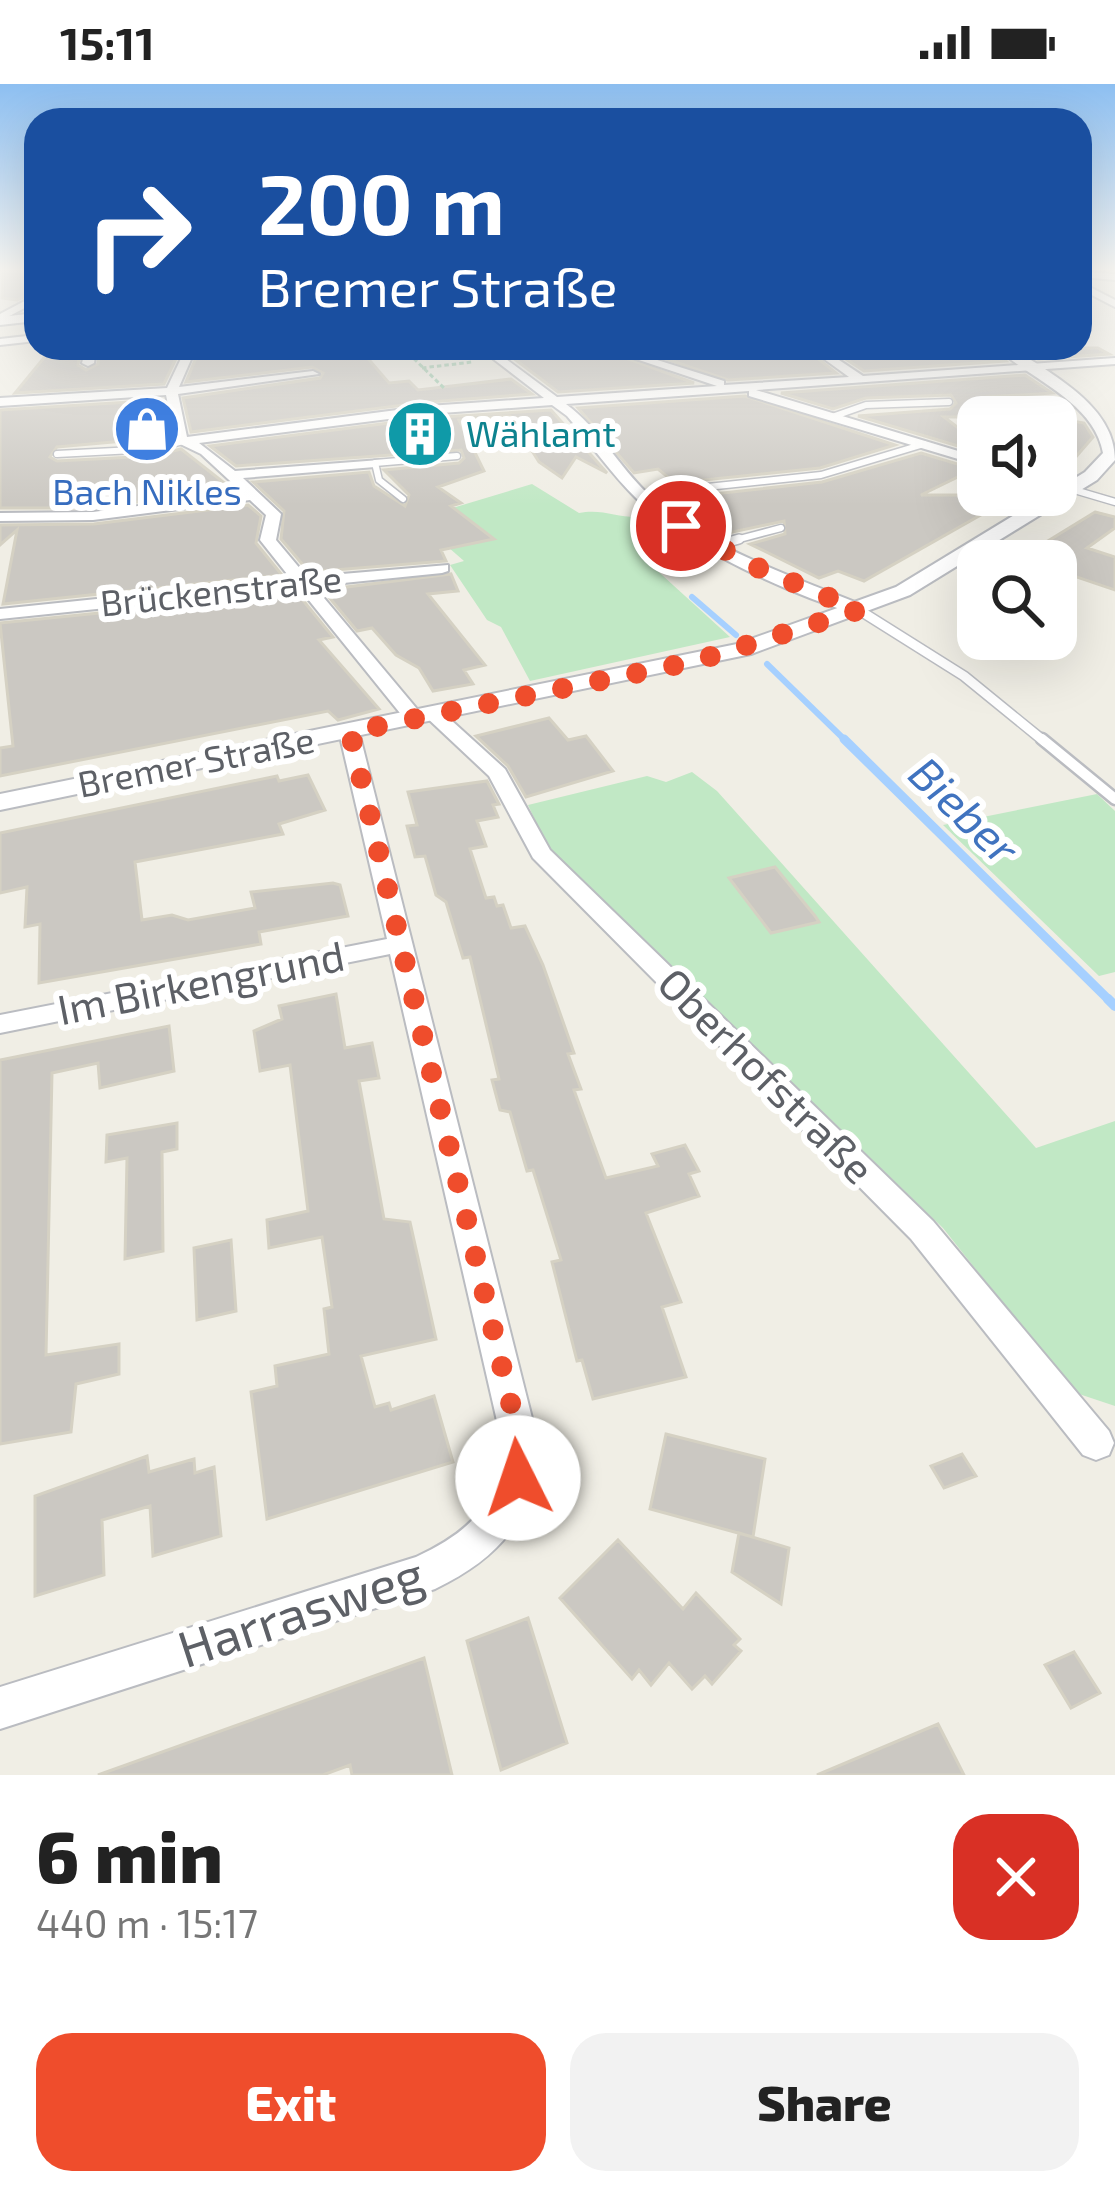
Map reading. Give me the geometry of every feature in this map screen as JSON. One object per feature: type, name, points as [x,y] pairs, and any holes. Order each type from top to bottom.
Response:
[{"type":"street","points":[[185,360],[171,391],[183,441],[464,407],[1115,361]]},
{"type":"street","points":[[498,360],[554,400],[641,494],[713,546],[859,610]]},
{"type":"street","points":[[647,360],[957,454]]},
{"type":"street","points":[[832,360],[859,378]]},
{"type":"street","name":"Bremer Straße","points":[[1018,360],[1067,396]]},
{"type":"street","points":[[0,402],[171,391],[313,374]]},
{"type":"street","name":"Bremer Straße","points":[[1077,403],[1109,435],[1106,463],[1077,479]]},
{"type":"street","name":"Oberhofstraße","points":[[183,441],[201,447],[277,518],[266,536],[425,717],[499,773],[541,853],[942,1252],[1096,1443]]},
{"type":"street","points":[[232,475],[375,463]]},
{"type":"street","points":[[0,517],[93,516],[254,495]]},
{"type":"street","name":"Bremer Straße","points":[[0,802],[696,661],[859,610],[947,567],[1021,516]]},
{"type":"street","name":"Brückenstraße","points":[[0,614],[442,568]]},
{"type":"street","name":"Harrasweg","points":[[0,1708],[421,1575],[473,1550],[503,1517],[518,1478],[518,1434],[350,732]]},
{"type":"street","name":"Im Birkengrund","points":[[0,1024],[402,944]]},
{"type":"lane","points":[[832,417],[866,404],[949,402]]},
{"type":"lane","points":[[57,454],[154,449],[183,441]]},
{"type":"lane","points":[[641,494],[837,473],[877,465],[924,444]]},
{"type":"lane","points":[[403,499],[379,480],[375,463],[457,456]]},
{"type":"lane","points":[[1077,490],[1115,502]]},
{"type":"lane","points":[[713,546],[781,528]]},
{"type":"lane","points":[[859,610],[964,676],[1115,799]]},
{"type":"path","points":[[414,360],[464,407]]},
{"type":"path","points":[[422,368],[490,360]]},
{"type":"path","points":[[431,376],[439,375]]},
{"type":"green space","points":[[532,484],[579,513],[649,516],[689,542],[639,554],[730,637],[530,681],[501,627],[487,620],[450,565],[464,561],[416,519]]},
{"type":"green space","points":[[692,772],[717,791],[1036,1148],[1115,1121],[1115,1406],[1073,1392],[943,1228],[548,848],[528,805],[647,776],[666,782]]},
{"type":"green space","points":[[1097,794],[1115,811],[1115,972],[1099,976],[943,825]]},
{"type":"building","points":[[42,360],[79,360],[78,365],[86,370],[98,360],[175,360],[164,384],[15,393]]},
{"type":"building","points":[[195,360],[369,360],[389,383],[409,381],[418,390],[511,379],[532,394],[191,432],[183,398],[320,378],[323,373],[312,367],[186,382]]},
{"type":"building","points":[[516,360],[632,360],[694,383],[558,392]]},
{"type":"building","points":[[669,360],[820,360],[836,373],[728,380]]},
{"type":"building","points":[[847,360],[1006,361],[864,371]]},
{"type":"building","points":[[1025,375],[1052,393],[957,396],[957,417],[944,417],[957,427],[957,446],[858,416],[950,409],[956,403],[951,395],[866,398],[833,409],[781,393]]},
{"type":"building","points":[[745,396],[895,445],[820,468],[675,483],[658,469],[634,473],[578,408]]},
{"type":"building","points":[[162,400],[170,437],[57,447],[50,457],[57,461],[153,456],[181,449],[232,489],[93,508],[0,508],[0,410]]},
{"type":"building","points":[[551,410],[607,473],[576,457],[562,478],[539,462],[510,416],[459,420],[484,471],[438,487],[461,503],[451,506],[494,539],[441,550],[446,561],[309,572],[281,539],[284,511],[253,482],[369,472],[374,486],[405,506],[409,495],[384,470],[459,463],[464,458],[461,450],[236,466],[210,446],[428,418]]},
{"type":"building","points":[[1077,422],[1084,423],[1093,437],[1077,456]]},
{"type":"building","points":[[921,453],[957,464],[957,477],[921,495],[957,495],[957,516],[979,516],[864,581],[838,571],[819,578],[750,544],[785,534],[784,521],[728,533],[705,521],[686,497],[822,482]]},
{"type":"building","points":[[248,505],[261,516],[256,543],[282,575],[3,604],[17,530],[0,545],[0,525],[94,524]]},
{"type":"building","points":[[1095,512],[1115,517],[1115,528],[1087,548],[1115,557],[1115,590],[1077,577],[1077,540],[1049,540]]},
{"type":"building","points":[[451,574],[458,591],[428,594],[485,665],[464,670],[473,684],[433,691],[419,668],[396,655],[372,628],[357,631],[323,590]]},
{"type":"building","points":[[297,593],[333,637],[319,640],[379,709],[338,720],[328,711],[0,776],[0,748],[13,746],[0,623]]},
{"type":"building","points":[[549,718],[568,740],[586,736],[613,771],[526,797],[508,766],[476,736]]},
{"type":"building","points":[[308,775],[325,810],[279,824],[283,834],[135,862],[142,920],[172,915],[188,920],[255,908],[251,892],[333,883],[340,885],[348,916],[259,932],[261,944],[39,983],[40,924],[25,927],[27,887],[0,893],[0,833],[277,776],[279,781]]},
{"type":"building","points":[[487,781],[499,804],[493,805],[498,817],[477,821],[486,846],[470,849],[486,898],[494,897],[497,906],[503,905],[511,928],[525,926],[543,965],[574,1053],[568,1054],[581,1089],[574,1090],[606,1178],[658,1166],[652,1154],[685,1145],[699,1171],[689,1174],[699,1196],[646,1213],[681,1302],[662,1307],[686,1377],[593,1399],[582,1360],[577,1361],[552,1262],[561,1260],[510,1112],[500,1110],[492,1080],[499,1079],[470,957],[463,958],[446,902],[436,895],[425,856],[415,857],[407,826],[417,825],[408,792]]},
{"type":"building","points":[[775,867],[819,922],[771,933],[729,878]]},
{"type":"building","points":[[336,994],[345,1048],[372,1043],[379,1078],[359,1081],[384,1219],[410,1222],[436,1339],[361,1356],[375,1407],[389,1403],[391,1410],[434,1396],[453,1462],[267,1519],[251,1392],[277,1386],[275,1366],[329,1354],[324,1309],[332,1307],[322,1237],[269,1248],[267,1220],[308,1211],[290,1065],[260,1071],[254,1031],[282,1019],[279,1006]]},
{"type":"building","points":[[169,1026],[174,1071],[100,1088],[98,1063],[52,1073],[46,1355],[119,1344],[119,1374],[76,1384],[71,1432],[0,1444],[0,1060]]},
{"type":"building","points":[[177,1123],[177,1149],[162,1152],[163,1251],[125,1259],[127,1158],[106,1162],[107,1135]]},
{"type":"building","points":[[231,1240],[236,1311],[197,1320],[194,1248]]},
{"type":"building","points":[[666,1434],[765,1459],[753,1537],[650,1509]]},
{"type":"building","points":[[962,1454],[976,1476],[944,1488],[931,1466]]},
{"type":"building","points":[[147,1456],[149,1472],[194,1459],[195,1473],[214,1467],[221,1536],[153,1556],[150,1506],[102,1520],[104,1575],[35,1596],[35,1496]]},
{"type":"building","points":[[739,1533],[789,1548],[781,1604],[732,1572]]},
{"type":"building","points":[[618,1540],[683,1609],[696,1593],[740,1639],[734,1645],[741,1651],[712,1684],[705,1676],[692,1689],[669,1663],[651,1685],[639,1670],[632,1679],[560,1598]]},
{"type":"building","points":[[528,1618],[567,1743],[501,1770],[467,1641]]},
{"type":"building","points":[[1074,1652],[1100,1693],[1071,1708],[1045,1665]]},
{"type":"building","points":[[424,1658],[452,1775],[352,1775],[350,1765],[323,1775],[98,1775]]},
{"type":"building","points":[[938,1724],[964,1775],[817,1775]]},
{"type":"waterway","name":"Bieber","points":[[692,597],[736,635]]},
{"type":"waterway","name":"Bieber","points":[[767,664],[847,742]]},
{"type":"waterway","name":"Bieber","points":[[844,739],[1111,1002]]},
{"type":"waterway","name":"Bieber","points":[[1108,999],[1111,1002]]},
{"type":"waterway","name":"Bieber","points":[[1111,1002],[1115,1006]]},
{"type":"place","name":"Bach Nikles","points":[[147,429]]},
{"type":"place","name":"Wählamt","points":[[420,434]]},
{"type":"route","points":[[518,1478],[518,1434],[350,732],[696,661],[859,610],[756,567],[681,526]]}]
